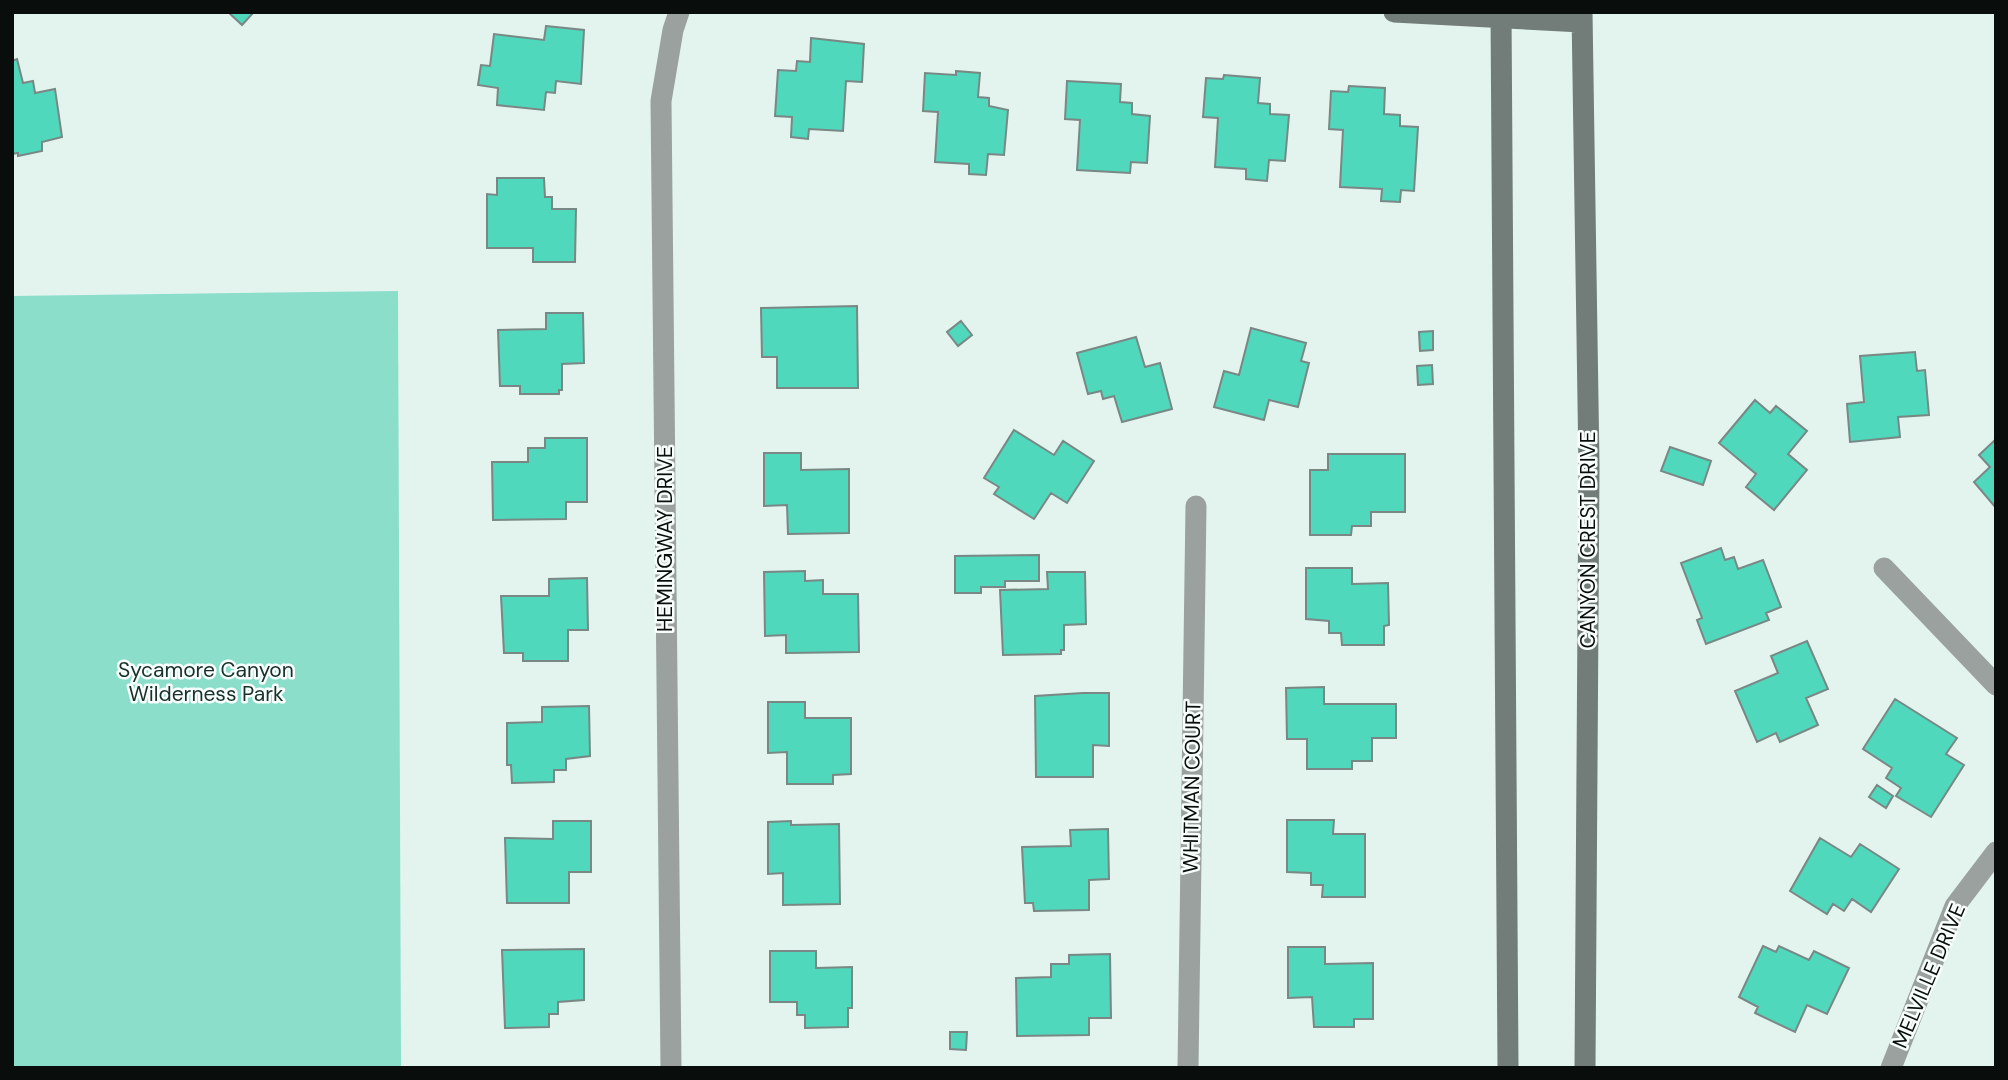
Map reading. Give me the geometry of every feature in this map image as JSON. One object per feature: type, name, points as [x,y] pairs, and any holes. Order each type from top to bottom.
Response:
[{"type":"main road","points":[[1394,12],[1582,17]]},
{"type":"main road","points":[[1500,15],[1508,1068]]},
{"type":"main road","name":"CANYON CREST DRIVE","points":[[1582,17],[1590,466],[1585,1068]]},
{"type":"street","name":"HEMINGWAY DRIVE","points":[[671,1068],[661,102],[673,30],[680,12]]},
{"type":"street","name":"WHITMAN COURT","points":[[1188,1068],[1196,506]]},
{"type":"street","points":[[1884,568],[1996,685]]},
{"type":"street","name":"MELVILLE DRIVE","points":[[1891,1068],[1955,906],[1996,852]]},
{"type":"green space","name":"Sycamore Canyon Wilderness Park","points":[[398,291],[401,1068],[12,1068],[12,296]]},
{"type":"building","points":[[228,12],[254,12],[242,25]]},
{"type":"building","points":[[546,26],[584,30],[581,84],[556,81],[555,93],[546,92],[544,110],[497,105],[498,88],[478,85],[481,65],[490,66],[494,34],[544,40]]},
{"type":"building","points":[[811,38],[864,44],[862,82],[846,81],[843,131],[809,129],[808,139],[791,137],[792,117],[775,116],[778,70],[796,71],[797,61],[810,62]]},
{"type":"building","points":[[17,59],[23,83],[33,81],[35,93],[55,89],[62,137],[42,142],[42,151],[18,156],[18,153],[12,154],[12,61]]},
{"type":"building","points":[[956,71],[980,73],[978,97],[989,98],[989,106],[1008,110],[1004,155],[988,154],[986,175],[969,174],[969,164],[935,162],[938,112],[923,111],[925,73],[956,75]]},
{"type":"building","points":[[1224,75],[1260,78],[1258,103],[1270,104],[1270,114],[1289,115],[1285,161],[1269,160],[1267,181],[1246,179],[1246,169],[1215,167],[1218,118],[1203,117],[1206,78],[1223,79]]},
{"type":"building","points":[[1067,81],[1121,84],[1120,102],[1132,103],[1132,114],[1150,116],[1147,163],[1131,162],[1130,173],[1077,170],[1080,120],[1065,119]]},
{"type":"building","points":[[1349,86],[1385,88],[1384,114],[1400,115],[1400,126],[1418,127],[1414,191],[1401,190],[1400,202],[1381,201],[1382,189],[1340,187],[1343,130],[1329,129],[1331,91],[1348,92]]},
{"type":"building","points":[[497,178],[544,178],[545,197],[552,197],[552,209],[576,209],[575,262],[533,262],[533,248],[487,248],[487,194],[497,195]]},
{"type":"building","points":[[857,306],[858,388],[777,388],[777,357],[762,357],[761,308]]},
{"type":"building","points":[[546,313],[583,313],[584,363],[562,364],[562,390],[559,390],[559,394],[520,394],[520,386],[500,386],[498,330],[546,329]]},
{"type":"building","points":[[961,321],[972,335],[958,346],[947,332]]},
{"type":"building","points":[[1251,328],[1306,343],[1301,361],[1309,363],[1298,407],[1269,400],[1264,420],[1214,407],[1224,371],[1239,375]]},
{"type":"building","points":[[1433,331],[1433,350],[1420,351],[1419,332]]},
{"type":"building","points":[[1136,337],[1145,367],[1160,363],[1172,409],[1122,422],[1114,396],[1103,399],[1101,391],[1088,394],[1077,353]]},
{"type":"building","points":[[1915,352],[1917,371],[1925,370],[1929,415],[1898,417],[1900,437],[1850,442],[1847,404],[1864,402],[1860,356]]},
{"type":"building","points":[[1432,365],[1433,384],[1418,385],[1417,366]]},
{"type":"building","points":[[1755,400],[1770,413],[1776,406],[1807,431],[1788,454],[1807,470],[1774,510],[1746,487],[1756,474],[1719,443]]},
{"type":"building","points":[[1014,430],[1054,455],[1063,441],[1094,461],[1067,503],[1051,493],[1034,519],[994,494],[999,487],[984,478]]},
{"type":"building","points":[[545,438],[587,438],[587,502],[566,502],[566,519],[493,520],[492,462],[528,462],[528,448],[545,448]]},
{"type":"building","points":[[1996,439],[1996,508],[1974,482],[1990,467],[1979,455]]},
{"type":"building","points":[[1670,447],[1711,461],[1703,485],[1661,471]]},
{"type":"building","points":[[764,453],[801,453],[801,470],[849,469],[849,533],[788,534],[787,505],[764,506]]},
{"type":"building","points":[[1328,454],[1405,454],[1405,512],[1371,512],[1371,526],[1352,526],[1351,535],[1310,535],[1310,470],[1328,470]]},
{"type":"building","points":[[1721,548],[1725,560],[1734,557],[1738,569],[1763,560],[1781,607],[1766,613],[1769,620],[1706,644],[1697,620],[1702,618],[1681,563]]},
{"type":"building","points":[[1039,555],[1039,581],[1005,581],[1005,587],[981,587],[981,593],[955,593],[955,556]]},
{"type":"building","points":[[1306,568],[1352,568],[1352,584],[1388,583],[1389,625],[1384,626],[1384,645],[1342,645],[1341,633],[1329,633],[1329,621],[1306,619]]},
{"type":"building","points":[[805,571],[805,581],[823,580],[823,594],[858,594],[859,652],[786,653],[786,635],[765,636],[764,572]]},
{"type":"building","points":[[1047,572],[1085,572],[1086,624],[1064,625],[1064,650],[1061,650],[1061,654],[1003,655],[1000,590],[1048,589]]},
{"type":"building","points":[[587,578],[588,630],[568,630],[568,661],[523,661],[523,653],[504,653],[501,596],[549,596],[549,579]]},
{"type":"building","points":[[1807,641],[1828,689],[1806,698],[1818,725],[1780,742],[1776,733],[1757,742],[1735,691],[1778,673],[1771,656]]},
{"type":"building","points":[[1324,687],[1324,704],[1396,704],[1396,738],[1372,738],[1372,761],[1352,761],[1352,769],[1307,769],[1307,739],[1287,739],[1286,688]]},
{"type":"building","points":[[1109,693],[1109,746],[1093,745],[1093,777],[1036,777],[1035,696]]},
{"type":"building","points":[[1895,699],[1957,738],[1946,754],[1964,765],[1931,817],[1896,796],[1901,788],[1886,778],[1892,768],[1863,749]]},
{"type":"building","points":[[768,702],[805,702],[805,718],[851,718],[851,774],[833,775],[833,784],[787,784],[787,752],[768,753]]},
{"type":"building","points":[[589,706],[590,756],[566,759],[566,770],[554,770],[554,782],[512,783],[511,765],[507,765],[507,723],[542,722],[542,707]]},
{"type":"building","points":[[1877,785],[1893,796],[1886,808],[1869,797]]},
{"type":"building","points":[[1287,820],[1334,820],[1333,834],[1365,834],[1365,897],[1322,897],[1323,885],[1311,885],[1311,873],[1287,872]]},
{"type":"building","points":[[553,821],[591,821],[591,872],[569,872],[569,903],[507,903],[505,838],[553,839]]},
{"type":"building","points":[[791,821],[791,825],[839,824],[840,904],[783,905],[783,873],[768,874],[768,822]]},
{"type":"building","points":[[1108,829],[1109,879],[1089,880],[1089,910],[1034,911],[1033,903],[1025,903],[1022,847],[1071,846],[1070,830]]},
{"type":"building","points":[[1820,838],[1851,857],[1860,844],[1899,869],[1871,912],[1852,899],[1844,911],[1833,904],[1827,914],[1790,891]]},
{"type":"building","points":[[1763,946],[1776,952],[1779,946],[1809,960],[1814,951],[1849,968],[1827,1014],[1807,1005],[1795,1032],[1755,1013],[1758,1007],[1739,997]]},
{"type":"building","points":[[1288,947],[1325,947],[1325,964],[1373,963],[1373,1019],[1354,1019],[1354,1027],[1314,1027],[1312,997],[1288,998]]},
{"type":"building","points":[[584,949],[584,1000],[558,1002],[558,1014],[549,1014],[549,1027],[505,1028],[502,950]]},
{"type":"building","points":[[770,951],[816,951],[816,968],[852,967],[852,1008],[848,1008],[848,1027],[805,1028],[805,1015],[797,1015],[797,1002],[770,1002]]},
{"type":"building","points":[[1110,954],[1111,1018],[1089,1018],[1089,1035],[1017,1036],[1016,978],[1051,977],[1051,964],[1069,964],[1069,955]]},
{"type":"building","points":[[950,1032],[967,1032],[966,1050],[950,1049]]}]
